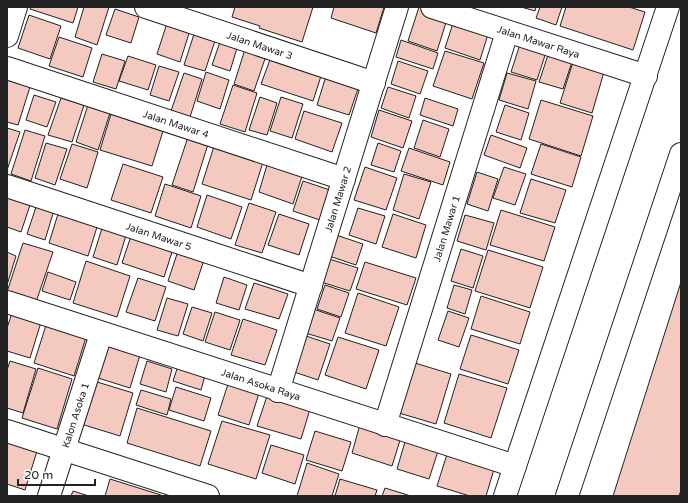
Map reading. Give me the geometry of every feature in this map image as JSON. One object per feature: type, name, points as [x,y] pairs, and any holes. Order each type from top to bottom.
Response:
[{"type":"street","points":[[7,36],[16,7]]},
{"type":"street","name":"Jalan Mawar 3","points":[[146,7],[374,83]]},
{"type":"street","name":"Jalan Mawar 2","points":[[278,391],[397,7]]},
{"type":"street","name":"Jalan Mawar Raya","points":[[432,7],[646,76]]},
{"type":"street","points":[[505,496],[668,7]]},
{"type":"street","name":"Jalan Mawar 1","points":[[385,425],[507,32]]},
{"type":"street","name":"Jalan Mawar 4","points":[[7,68],[344,178]]},
{"type":"street","points":[[567,496],[681,154]]},
{"type":"street","name":"Jalan Mawar 5","points":[[7,186],[311,286]]},
{"type":"street","name":"Jalan Asoka Raya","points":[[7,302],[100,334],[515,466]]},
{"type":"street","name":"Kalon Asoka 1","points":[[49,496],[100,334]]},
{"type":"street","points":[[7,431],[208,496]]},
{"type":"building","points":[[31,7],[78,7],[73,23],[30,9]]},
{"type":"building","points":[[84,7],[109,7],[97,45],[75,37]]},
{"type":"building","points":[[235,7],[313,7],[302,42],[259,28],[260,26],[232,17]]},
{"type":"building","points":[[334,7],[384,7],[376,33],[331,18]]},
{"type":"building","points":[[419,7],[430,7],[449,13],[437,51],[408,41]]},
{"type":"building","points":[[521,7],[536,7],[535,11]]},
{"type":"building","points":[[540,7],[562,7],[556,25],[536,18]]},
{"type":"building","points":[[566,7],[629,7],[645,12],[633,50],[560,26]]},
{"type":"building","points":[[115,9],[139,17],[131,43],[106,35]]},
{"type":"building","points":[[29,15],[61,26],[50,59],[18,48]]},
{"type":"building","points":[[168,20],[191,27],[180,62],[157,54]]},
{"type":"building","points":[[454,20],[489,31],[480,60],[445,48]]},
{"type":"building","points":[[196,28],[217,35],[205,71],[184,65]]},
{"type":"building","points":[[59,37],[92,48],[83,77],[49,66]]},
{"type":"building","points":[[522,38],[548,46],[537,80],[511,72]]},
{"type":"building","points":[[401,40],[438,53],[433,69],[396,57]]},
{"type":"building","points":[[220,42],[237,48],[230,71],[212,65]]},
{"type":"building","points":[[247,43],[268,50],[254,91],[234,84]]},
{"type":"building","points":[[550,49],[574,56],[563,89],[539,82]]},
{"type":"building","points":[[445,51],[484,63],[472,99],[433,86]]},
{"type":"building","points":[[102,54],[125,61],[116,89],[93,82]]},
{"type":"building","points":[[128,56],[156,65],[148,90],[119,81]]},
{"type":"building","points":[[271,57],[322,73],[313,101],[261,84]]},
{"type":"building","points":[[398,61],[428,71],[420,94],[391,84]]},
{"type":"building","points":[[573,62],[604,72],[592,113],[560,103]]},
{"type":"building","points":[[159,66],[179,72],[169,101],[150,95]]},
{"type":"building","points":[[206,72],[229,80],[220,109],[197,101]]},
{"type":"building","points":[[184,73],[202,79],[190,117],[171,111]]},
{"type":"building","points":[[327,73],[360,83],[349,115],[317,105]]},
{"type":"building","points":[[507,73],[536,81],[528,109],[499,100]]},
{"type":"building","points":[[7,80],[30,87],[18,125],[7,122]]},
{"type":"building","points":[[233,85],[257,93],[245,132],[220,124]]},
{"type":"building","points":[[388,87],[416,96],[409,118],[381,108]]},
{"type":"building","points":[[34,95],[56,102],[47,127],[26,120]]},
{"type":"building","points":[[260,97],[277,103],[267,135],[249,130]]},
{"type":"building","points":[[281,97],[303,104],[292,138],[270,131]]},
{"type":"building","points":[[61,98],[84,105],[72,142],[48,135]]},
{"type":"building","points":[[425,98],[458,109],[453,126],[420,115]]},
{"type":"building","points":[[541,100],[593,116],[581,156],[529,139]]},
{"type":"building","points":[[89,102],[111,110],[98,150],[76,142]]},
{"type":"building","points":[[505,105],[529,113],[521,140],[496,132]]},
{"type":"building","points":[[379,110],[412,121],[403,148],[371,137]]},
{"type":"building","points":[[304,111],[342,123],[332,152],[295,139]]},
{"type":"building","points":[[111,114],[163,131],[152,166],[100,150]]},
{"type":"building","points":[[423,120],[449,129],[440,157],[414,148]]},
{"type":"building","points":[[7,128],[20,132],[7,170]]},
{"type":"building","points":[[25,130],[45,136],[31,181],[11,174]]},
{"type":"building","points":[[189,134],[209,141],[193,192],[172,185]]},
{"type":"building","points":[[491,135],[527,148],[520,168],[484,155]]},
{"type":"building","points":[[46,143],[67,149],[55,185],[35,178]]},
{"type":"building","points":[[215,143],[264,159],[251,200],[202,184]]},
{"type":"building","points":[[378,143],[401,151],[394,172],[371,165]]},
{"type":"building","points":[[72,144],[98,152],[87,188],[60,179]]},
{"type":"building","points":[[541,144],[581,157],[572,187],[531,174]]},
{"type":"building","points":[[409,148],[450,162],[443,185],[401,171]]},
{"type":"building","points":[[269,158],[304,170],[293,204],[259,192]]},
{"type":"building","points":[[123,164],[163,177],[151,213],[111,200]]},
{"type":"building","points":[[365,167],[397,178],[386,210],[354,200]]},
{"type":"building","points":[[504,167],[526,174],[515,205],[493,198]]},
{"type":"building","points":[[477,172],[498,179],[488,211],[467,204]]},
{"type":"building","points":[[404,174],[431,182],[419,219],[393,210]]},
{"type":"building","points":[[531,179],[566,190],[555,223],[520,213]]},
{"type":"building","points":[[303,181],[330,190],[320,220],[293,211]]},
{"type":"building","points":[[165,184],[201,196],[191,228],[155,216]]},
{"type":"building","points":[[7,195],[31,202],[21,232],[7,227]]},
{"type":"building","points":[[207,195],[242,207],[231,239],[197,227]]},
{"type":"building","points":[[249,203],[276,212],[262,253],[235,245]]},
{"type":"building","points":[[37,204],[54,210],[45,240],[27,234]]},
{"type":"building","points":[[358,208],[385,216],[376,244],[349,235]]},
{"type":"building","points":[[501,210],[555,227],[544,261],[490,245]]},
{"type":"building","points":[[58,214],[97,227],[88,256],[49,243]]},
{"type":"building","points":[[279,214],[309,224],[299,255],[268,245]]},
{"type":"building","points":[[393,214],[426,225],[416,258],[382,247]]},
{"type":"building","points":[[465,215],[494,223],[486,250],[457,241]]},
{"type":"building","points":[[103,225],[127,232],[117,265],[93,257]]},
{"type":"building","points":[[333,234],[363,244],[356,265],[326,255]]},
{"type":"building","points":[[131,236],[173,249],[164,277],[122,263]]},
{"type":"building","points":[[23,243],[53,252],[36,302],[7,292]]},
{"type":"building","points":[[180,245],[206,254],[194,290],[168,281]]},
{"type":"building","points":[[461,249],[483,256],[473,288],[451,281]]},
{"type":"building","points":[[488,250],[543,267],[530,308],[475,291]]},
{"type":"building","points":[[7,252],[16,256],[7,285]]},
{"type":"building","points":[[329,259],[358,268],[350,291],[321,282]]},
{"type":"building","points":[[86,261],[130,276],[117,317],[73,303]]},
{"type":"building","points":[[365,262],[416,278],[407,305],[356,289]]},
{"type":"building","points":[[48,272],[76,282],[70,300],[42,291]]},
{"type":"building","points":[[224,277],[247,285],[239,310],[216,303]]},
{"type":"building","points":[[138,278],[166,287],[155,321],[126,312]]},
{"type":"building","points":[[681,282],[681,490],[679,496],[613,496]]},
{"type":"building","points":[[254,283],[288,294],[279,319],[245,309]]},
{"type":"building","points":[[325,285],[349,293],[341,317],[317,309]]},
{"type":"building","points":[[454,285],[472,290],[465,314],[447,308]]},
{"type":"building","points":[[358,293],[399,307],[386,346],[345,333]]},
{"type":"building","points":[[481,296],[530,312],[520,344],[471,329]]},
{"type":"building","points":[[167,298],[188,304],[178,336],[157,330]]},
{"type":"building","points":[[192,307],[212,313],[203,341],[183,334]]},
{"type":"building","points":[[310,308],[340,318],[332,341],[302,332]]},
{"type":"building","points":[[13,310],[42,319],[30,358],[7,351],[7,328]]},
{"type":"building","points":[[448,311],[469,318],[459,347],[438,340]]},
{"type":"building","points":[[215,312],[240,320],[230,350],[205,342]]},
{"type":"building","points":[[243,319],[277,330],[265,365],[231,355]]},
{"type":"building","points":[[47,322],[87,334],[74,376],[34,363]]},
{"type":"building","points":[[303,335],[330,344],[318,380],[291,371]]},
{"type":"building","points":[[471,335],[519,350],[508,384],[460,369]]},
{"type":"building","points":[[338,337],[379,350],[366,389],[325,375]]},
{"type":"building","points":[[108,345],[140,355],[130,388],[98,378]]},
{"type":"building","points":[[10,361],[36,369],[23,413],[7,408],[7,370]]},
{"type":"building","points":[[147,361],[172,369],[166,392],[140,384]]},
{"type":"building","points":[[179,363],[206,372],[201,390],[173,381]]},
{"type":"building","points":[[415,363],[451,374],[436,424],[399,413]]},
{"type":"building","points":[[38,368],[72,379],[57,429],[22,418]]},
{"type":"building","points":[[459,374],[507,388],[491,438],[444,423]]},
{"type":"building","points":[[94,381],[133,393],[120,436],[81,424]]},
{"type":"building","points":[[229,381],[260,390],[249,425],[218,415]]},
{"type":"building","points":[[176,387],[211,398],[204,421],[169,410]]},
{"type":"building","points":[[141,390],[171,399],[167,415],[136,405]]},
{"type":"building","points":[[267,396],[310,409],[301,439],[257,426]]},
{"type":"building","points":[[137,408],[211,431],[200,466],[127,443]]},
{"type":"building","points":[[222,421],[270,435],[256,479],[208,464]]},
{"type":"building","points":[[361,421],[402,434],[392,466],[352,453]]},
{"type":"building","points":[[315,431],[351,442],[342,471],[306,460]]},
{"type":"building","points":[[407,435],[440,445],[429,479],[397,469]]},
{"type":"building","points":[[7,442],[37,451],[25,490],[7,484]]},
{"type":"building","points":[[271,445],[304,455],[295,484],[262,473]]},
{"type":"building","points":[[448,451],[495,466],[486,496],[470,496],[437,486]]},
{"type":"building","points":[[307,463],[339,474],[332,496],[297,496]]},
{"type":"building","points":[[110,479],[161,495],[161,496],[105,496]]},
{"type":"building","points":[[340,479],[377,490],[375,496],[335,496]]},
{"type":"building","points":[[385,488],[411,496],[382,496]]},
{"type":"building","points":[[73,491],[89,496],[71,496]]}]
